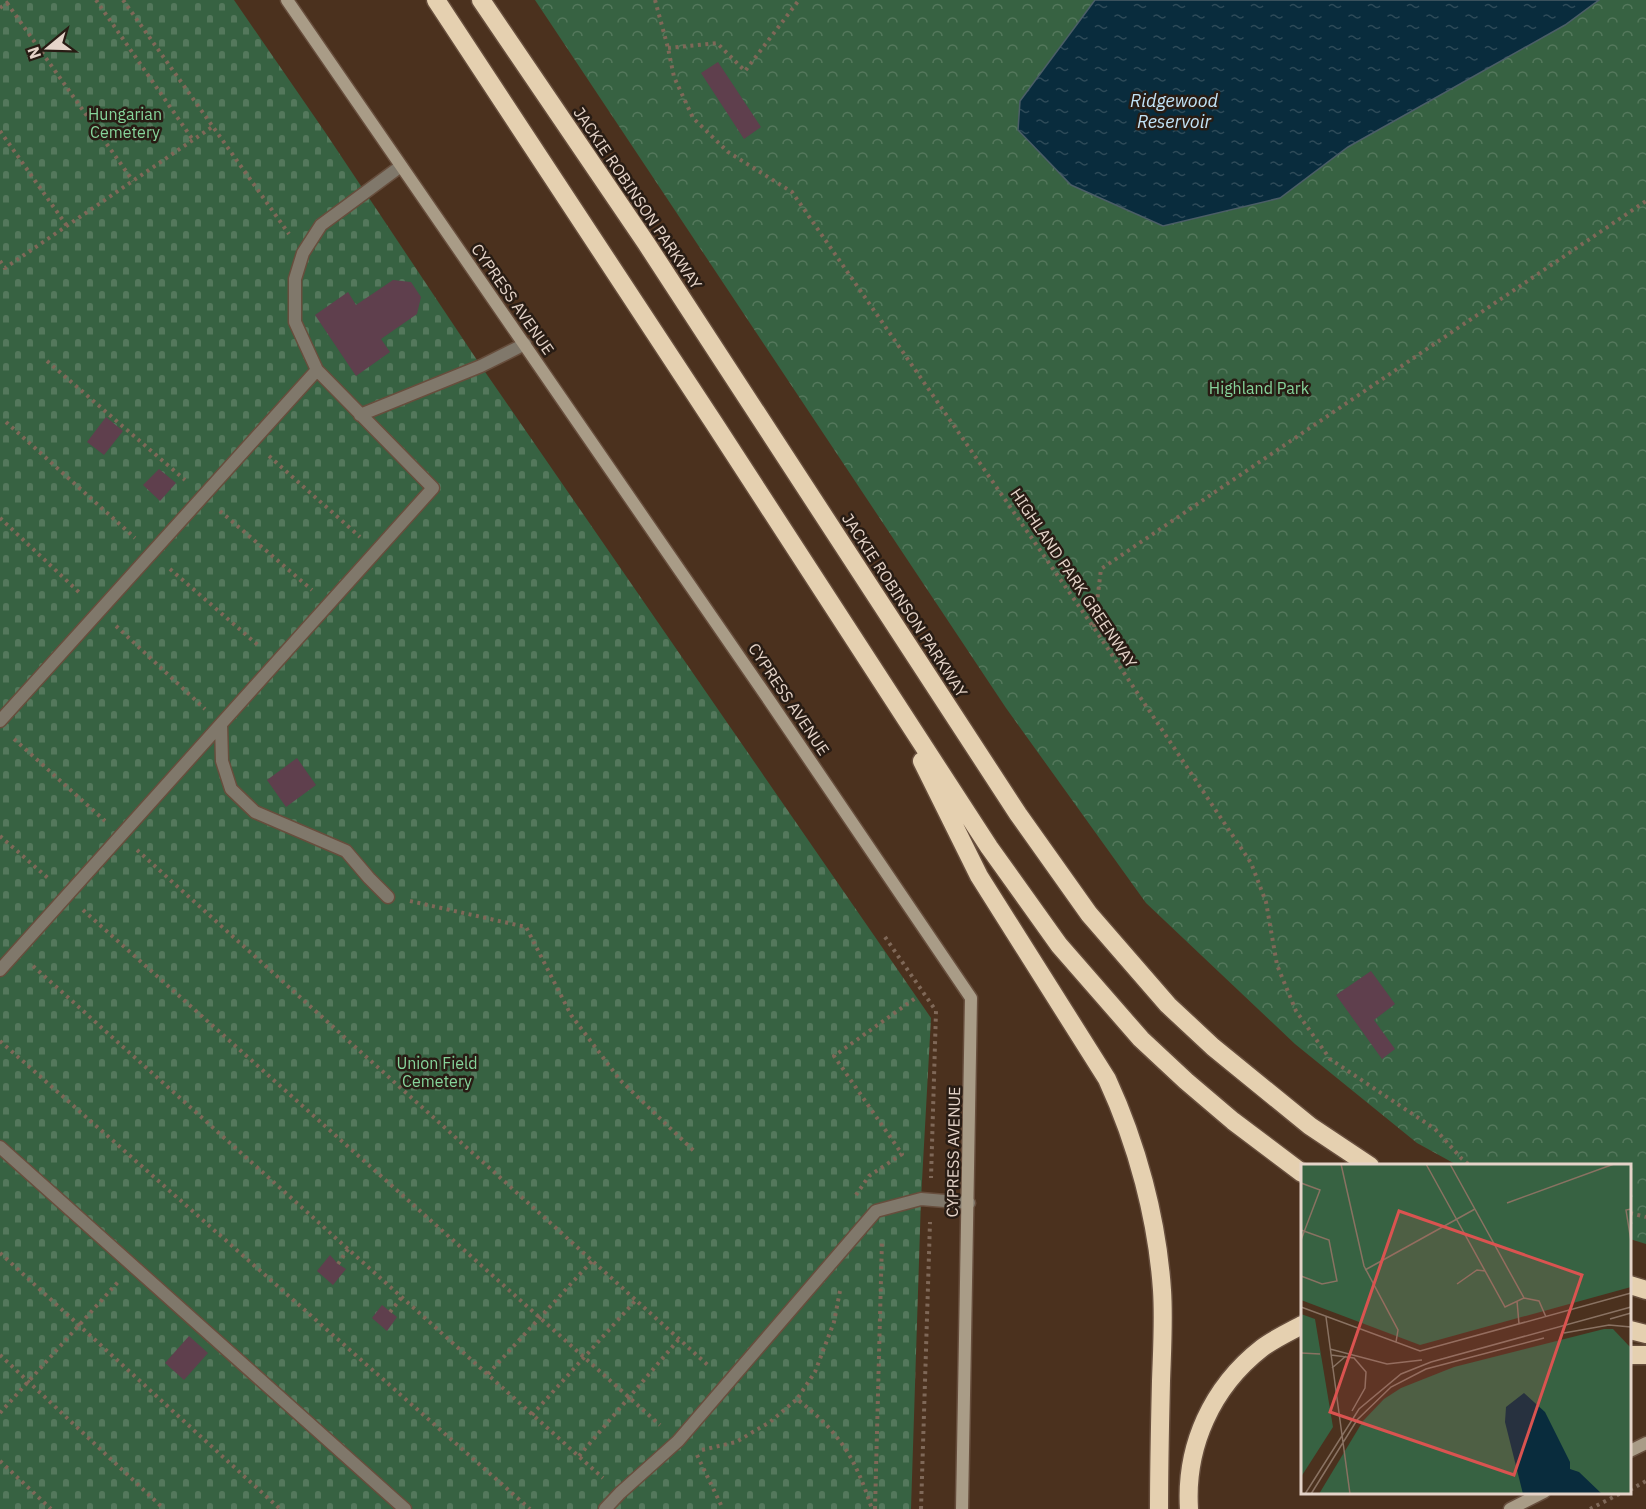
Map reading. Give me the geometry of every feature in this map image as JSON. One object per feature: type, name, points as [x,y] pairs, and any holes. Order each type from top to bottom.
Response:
[{"type":"highway","points":[[436,0],[989,847],[1059,945],[1141,1039],[1186,1082],[1301,1172]]},
{"type":"highway","name":"JACKIE ROBINSON PARKWAY","points":[[480,0],[646,243],[1018,814],[1089,914],[1168,1005],[1213,1047],[1310,1126],[1367,1164]]},
{"type":"highway","points":[[884,684],[979,876],[1102,1072],[1118,1104],[1140,1169],[1157,1251],[1162,1290],[1159,1509]]},
{"type":"highway","points":[[1631,1286],[1646,1290]]},
{"type":"highway","points":[[1189,1509],[1189,1468],[1204,1417],[1247,1362],[1262,1348],[1301,1326]]},
{"type":"highway","points":[[1631,1330],[1646,1334]]},
{"type":"street","name":"CYPRESS AVENUE","points":[[287,0],[525,344],[971,998],[962,1509]]},
{"type":"street","points":[[1631,1450],[1646,1443]]},
{"type":"street","points":[[1510,1509],[1540,1494]]},
{"type":"lane","points":[[0,970],[433,488],[317,370],[295,322],[295,279],[303,253],[321,225],[401,166]]},
{"type":"lane","points":[[360,415],[481,366],[525,344]]},
{"type":"lane","points":[[0,722],[317,370]]},
{"type":"lane","points":[[221,724],[222,761],[231,789],[255,812],[346,851],[388,897]]},
{"type":"lane","points":[[0,1147],[405,1509]]},
{"type":"lane","points":[[605,1509],[678,1441],[876,1211],[921,1199],[969,1203]]},
{"type":"path","points":[[96,0],[193,140]]},
{"type":"path","points":[[123,0],[303,253]]},
{"type":"path","name":"HIGHLAND PARK GREENWAY","points":[[655,0],[674,77],[693,118],[728,152],[792,192],[1094,628],[1251,863],[1266,902],[1277,965],[1296,1011],[1330,1059],[1435,1129],[1468,1164]]},
{"type":"path","points":[[668,48],[717,43],[745,71],[799,0]]},
{"type":"path","points":[[0,8],[9,2],[133,181]]},
{"type":"path","points":[[0,261],[5,268],[212,127]]},
{"type":"path","points":[[0,130],[67,226]]},
{"type":"path","points":[[1094,628],[1101,569],[1646,201]]},
{"type":"path","points":[[47,361],[329,604]]},
{"type":"path","points":[[6,422],[277,662]]},
{"type":"path","points":[[253,441],[377,551]]},
{"type":"path","points":[[9,734],[729,1384]]},
{"type":"path","points":[[0,836],[678,1441]]},
{"type":"path","points":[[388,897],[526,927],[571,1015],[620,1080],[693,1151]]},
{"type":"path","points":[[16,951],[620,1493]]},
{"type":"path","points":[[851,1241],[846,1211],[869,1176],[902,1154],[834,1056],[917,997]]},
{"type":"path","points":[[0,1041],[530,1509]]},
{"type":"path","points":[[873,1509],[883,1209]]},
{"type":"path","points":[[1631,1213],[1646,1217]]},
{"type":"path","points":[[338,1264],[348,1249]]},
{"type":"path","points":[[0,1253],[280,1509]]},
{"type":"path","points":[[488,1374],[592,1261]]},
{"type":"path","points":[[0,1413],[133,1266]]},
{"type":"path","points":[[723,1509],[696,1452],[736,1442],[770,1422],[797,1399],[815,1372],[834,1322],[841,1287]]},
{"type":"path","points":[[390,1312],[402,1297]]},
{"type":"path","points":[[532,1415],[636,1300]]},
{"type":"path","points":[[579,1456],[679,1339]]},
{"type":"path","points":[[0,1355],[164,1509]]},
{"type":"path","points":[[797,1399],[822,1419],[841,1440],[862,1479],[873,1509]]},
{"type":"path","points":[[0,1461],[51,1509]]},
{"type":"path","points":[[1631,1489],[1646,1481]]},
{"type":"path","points":[[1590,1509],[1619,1494]]},
{"type":"green space","name":"Union Field Cemetery","points":[[0,0],[234,0],[481,366],[931,1018],[921,1199],[911,1509],[0,1509]]},
{"type":"green space","name":"Highland Park","points":[[535,0],[1646,0],[1646,1244],[1631,1239],[1631,1164],[1455,1164],[1417,1143],[1295,1044],[1146,903],[1006,708]]},
{"type":"water","name":"Ridgewood Reservoir","points":[[1095,0],[1599,0],[1565,25],[1348,147],[1280,198],[1163,226],[1071,185],[1018,130],[1020,101]]},
{"type":"building","points":[[718,62],[761,127],[744,139],[701,73]]},
{"type":"building","points":[[393,280],[411,282],[421,297],[417,314],[381,339],[390,352],[356,376],[315,315],[348,292],[356,305]]},
{"type":"building","points":[[106,417],[123,431],[104,455],[87,442]]},
{"type":"building","points":[[159,469],[176,483],[160,501],[143,485]]},
{"type":"building","points":[[297,758],[316,785],[286,807],[267,780]]},
{"type":"building","points":[[1371,971],[1395,1004],[1374,1020],[1395,1049],[1382,1059],[1336,995]]},
{"type":"building","points":[[330,1255],[346,1269],[333,1285],[317,1271]]},
{"type":"building","points":[[382,1305],[397,1317],[387,1331],[372,1318]]},
{"type":"building","points":[[189,1336],[208,1353],[184,1380],[165,1363]]},
{"type":"park label","name":"Hungarian Cemetery","points":[[125,123]]}]
